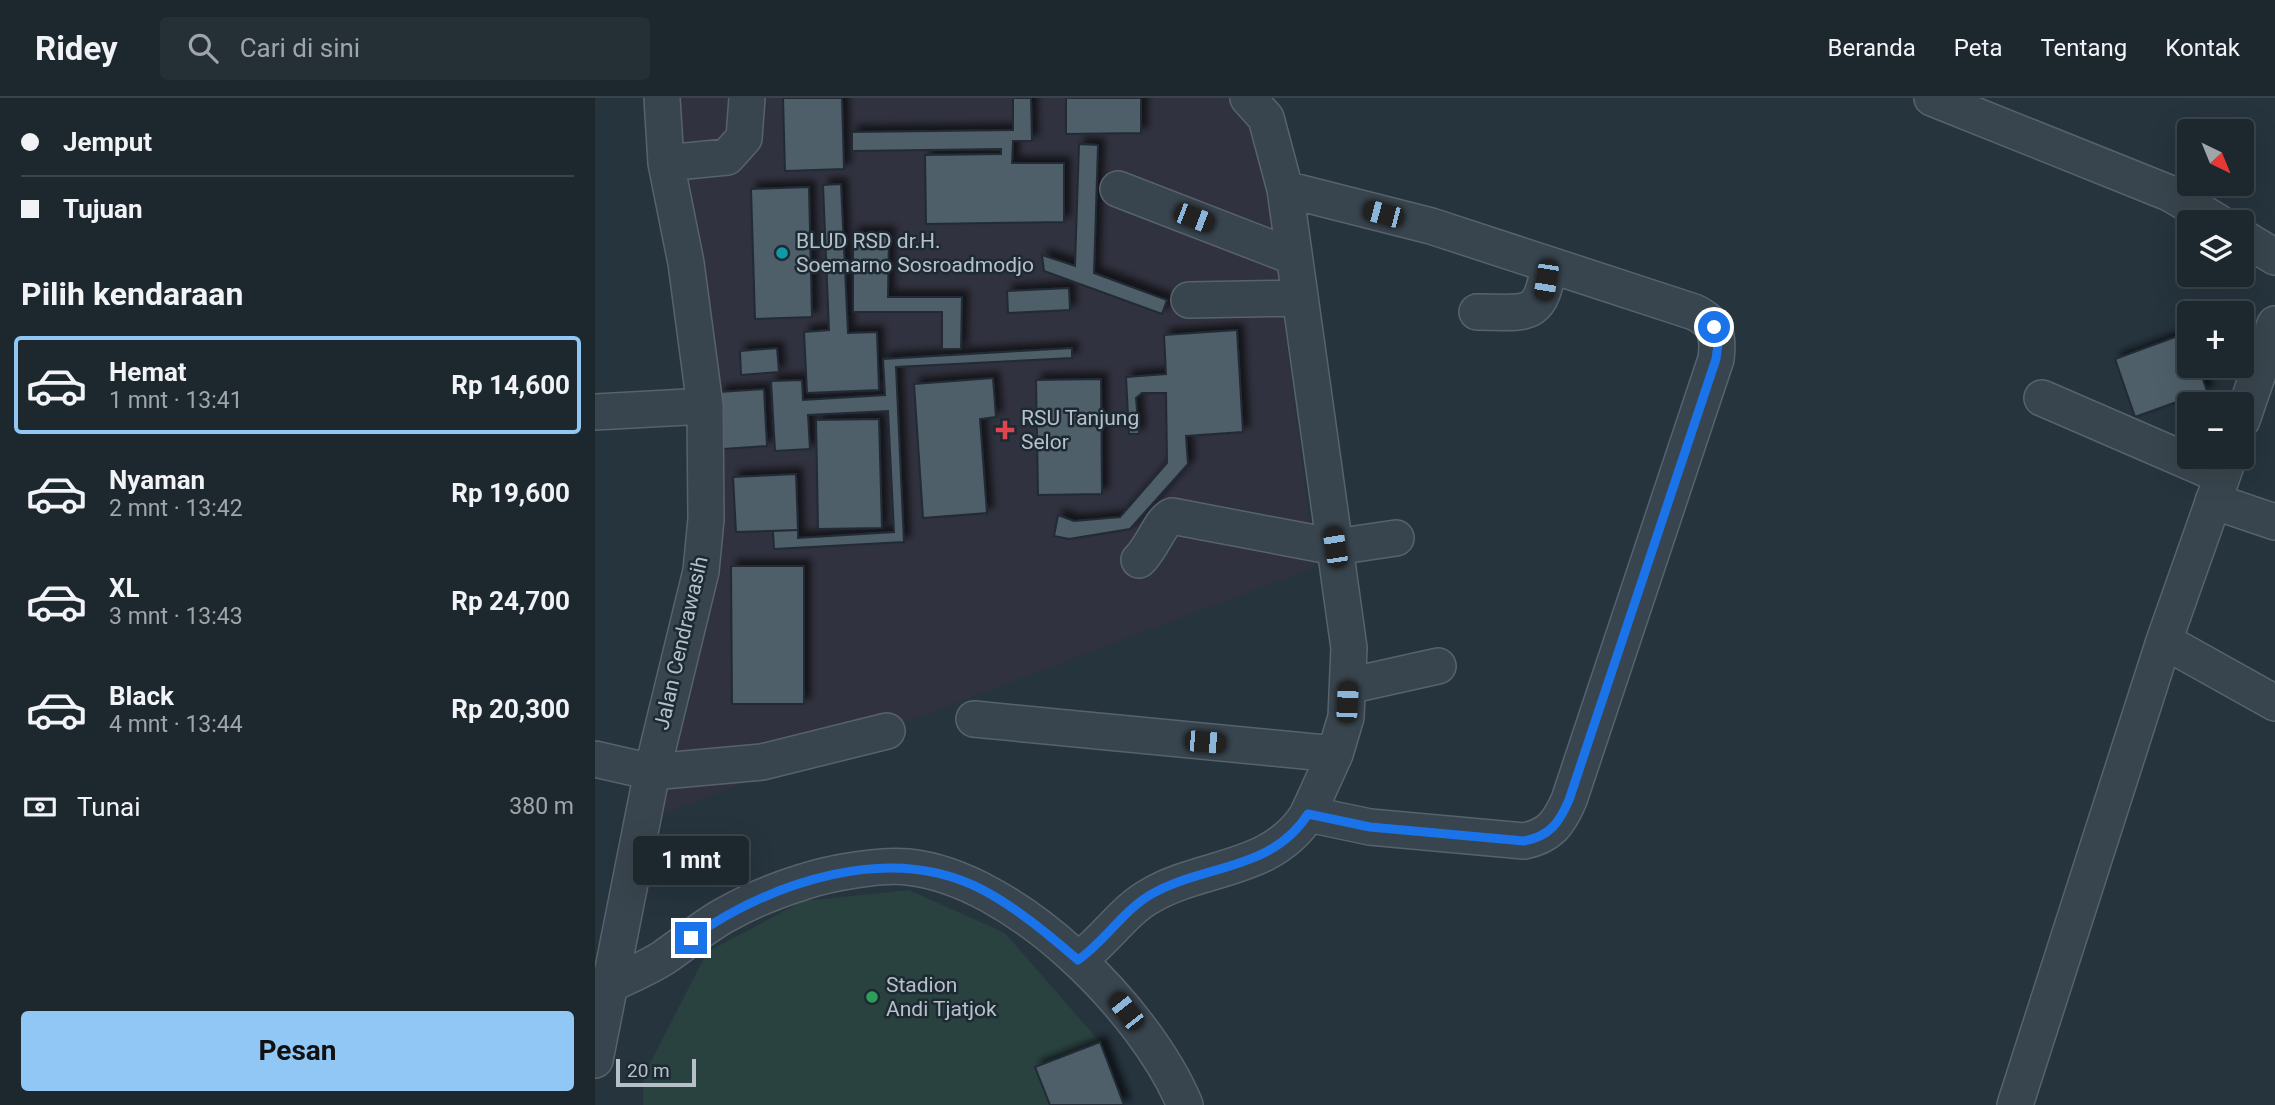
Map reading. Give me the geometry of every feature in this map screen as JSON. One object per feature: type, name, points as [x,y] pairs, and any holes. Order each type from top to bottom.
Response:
[{"type":"street","name":"Jalan Cendrawasih","points":[[595,1060],[652,772],[701,571],[706,519],[705,406],[686,263],[666,163],[662,98]]},
{"type":"street","points":[[666,163],[727,157],[744,138],[747,98]]},
{"type":"street","points":[[1078,960],[1095,948],[1146,898],[1169,884],[1240,865],[1278,847],[1306,817],[1335,754],[1346,717],[1349,648],[1285,189],[1266,118],[1248,98]]},
{"type":"street","points":[[1932,98],[2168,193],[2197,210]]},
{"type":"street","points":[[1118,189],[1294,257]]},
{"type":"street","points":[[1285,189],[1431,226],[1702,316],[1714,327],[1718,344],[1712,372],[1564,810],[1552,829],[1540,838],[1524,841],[1370,827],[1306,817]]},
{"type":"street","points":[[2254,244],[2275,257]]},
{"type":"street","points":[[1477,312],[1524,312],[1536,306],[1544,296],[1549,265]]},
{"type":"street","points":[[1189,300],[1300,298]]},
{"type":"street","points":[[2252,392],[2275,324]]},
{"type":"street","points":[[2042,398],[2221,478],[2275,522]]},
{"type":"street","points":[[595,412],[705,406]]},
{"type":"street","points":[[2015,1105],[2165,641],[2221,478]]},
{"type":"street","points":[[1139,560],[1156,540],[1163,521],[1172,516],[1335,547],[1396,538]]},
{"type":"street","points":[[2165,641],[2275,703]]},
{"type":"street","points":[[1348,686],[1438,666]]},
{"type":"street","points":[[974,719],[1335,754]]},
{"type":"street","points":[[595,760],[652,772],[762,762],[887,731]]},
{"type":"street","points":[[611,984],[662,959],[724,915],[804,881],[907,867],[946,875],[983,891],[1044,932],[1078,960],[1115,996],[1149,1041],[1185,1105]]},
{"type":"shaded area","name":"RSU Tanjung Selor","points":[[675,98],[1256,98],[1315,567],[663,814],[715,561],[709,299],[674,112]]},
{"type":"green space","name":"Stadion Andi Tjatjok","points":[[909,890],[1005,933],[1100,1042],[1124,1105],[643,1105],[643,1077],[707,952],[803,901]]},
{"type":"building","points":[[783,98],[842,98],[844,169],[785,171]]},
{"type":"building","points":[[1013,98],[1031,98],[1032,141],[1013,141],[1012,163],[1064,163],[1064,222],[926,224],[925,155],[1001,154],[1001,149],[852,151],[852,132],[1013,130]]},
{"type":"building","points":[[1066,98],[1141,98],[1141,133],[1066,134]]},
{"type":"building","points":[[1079,144],[1098,145],[1094,273],[1167,300],[1162,314],[1044,271],[1042,255],[1075,266]]},
{"type":"building","points":[[841,184],[848,333],[877,332],[879,390],[807,393],[804,332],[829,330],[823,185]]},
{"type":"building","name":"BLUD RSD dr.H. Soemarno Sosroadmodjo","points":[[809,187],[812,317],[755,319],[751,189]]},
{"type":"building","points":[[853,233],[889,233],[888,297],[962,297],[961,349],[942,349],[942,312],[853,312]]},
{"type":"building","points":[[1069,288],[1070,310],[1008,313],[1007,291]]},
{"type":"building","points":[[1237,330],[1243,432],[1186,436],[1188,464],[1130,529],[1069,539],[1054,536],[1058,515],[1074,521],[1120,517],[1167,463],[1166,393],[1142,393],[1136,398],[1139,434],[1129,434],[1126,377],[1166,374],[1164,335]]},
{"type":"building","points":[[2177,336],[2177,378],[2202,378],[2207,391],[2177,392],[2177,402],[2135,417],[2115,359]]},
{"type":"building","points":[[777,348],[779,372],[741,375],[740,351]]},
{"type":"building","points":[[1072,348],[1072,358],[896,367],[904,542],[774,549],[773,531],[798,530],[798,538],[894,532],[888,411],[808,415],[810,449],[775,451],[771,381],[802,380],[803,400],[885,395],[883,359]]},
{"type":"building","points":[[993,378],[996,417],[980,419],[987,513],[923,518],[914,384]]},
{"type":"building","points":[[1101,379],[1102,494],[1038,495],[1036,380]]},
{"type":"building","points":[[764,389],[767,446],[723,449],[719,392]]},
{"type":"building","points":[[879,419],[882,528],[818,529],[816,420]]},
{"type":"building","points":[[796,474],[798,530],[736,532],[733,477]]},
{"type":"building","points":[[731,566],[804,566],[804,704],[732,704]]},
{"type":"building","points":[[1100,1042],[1124,1105],[1050,1105],[1035,1067]]},
{"type":"place","name":"BLUD RSD dr.H. Soemarno Sosroadmodjo","points":[[782,253]]},
{"type":"place","name":"RSU Tanjung Selor","points":[[1005,430]]},
{"type":"place","name":"Stadion Andi Tjatjok","points":[[872,997]]},
{"type":"route","points":[[691,938],[724,915],[804,881],[860,871],[907,867],[946,875],[983,891],[1044,932],[1078,960],[1095,948],[1146,898],[1169,884],[1240,865],[1278,847],[1308,814],[1370,827],[1524,841],[1540,838],[1560,821],[1569,800],[1716,359],[1718,344],[1714,327]]}]
